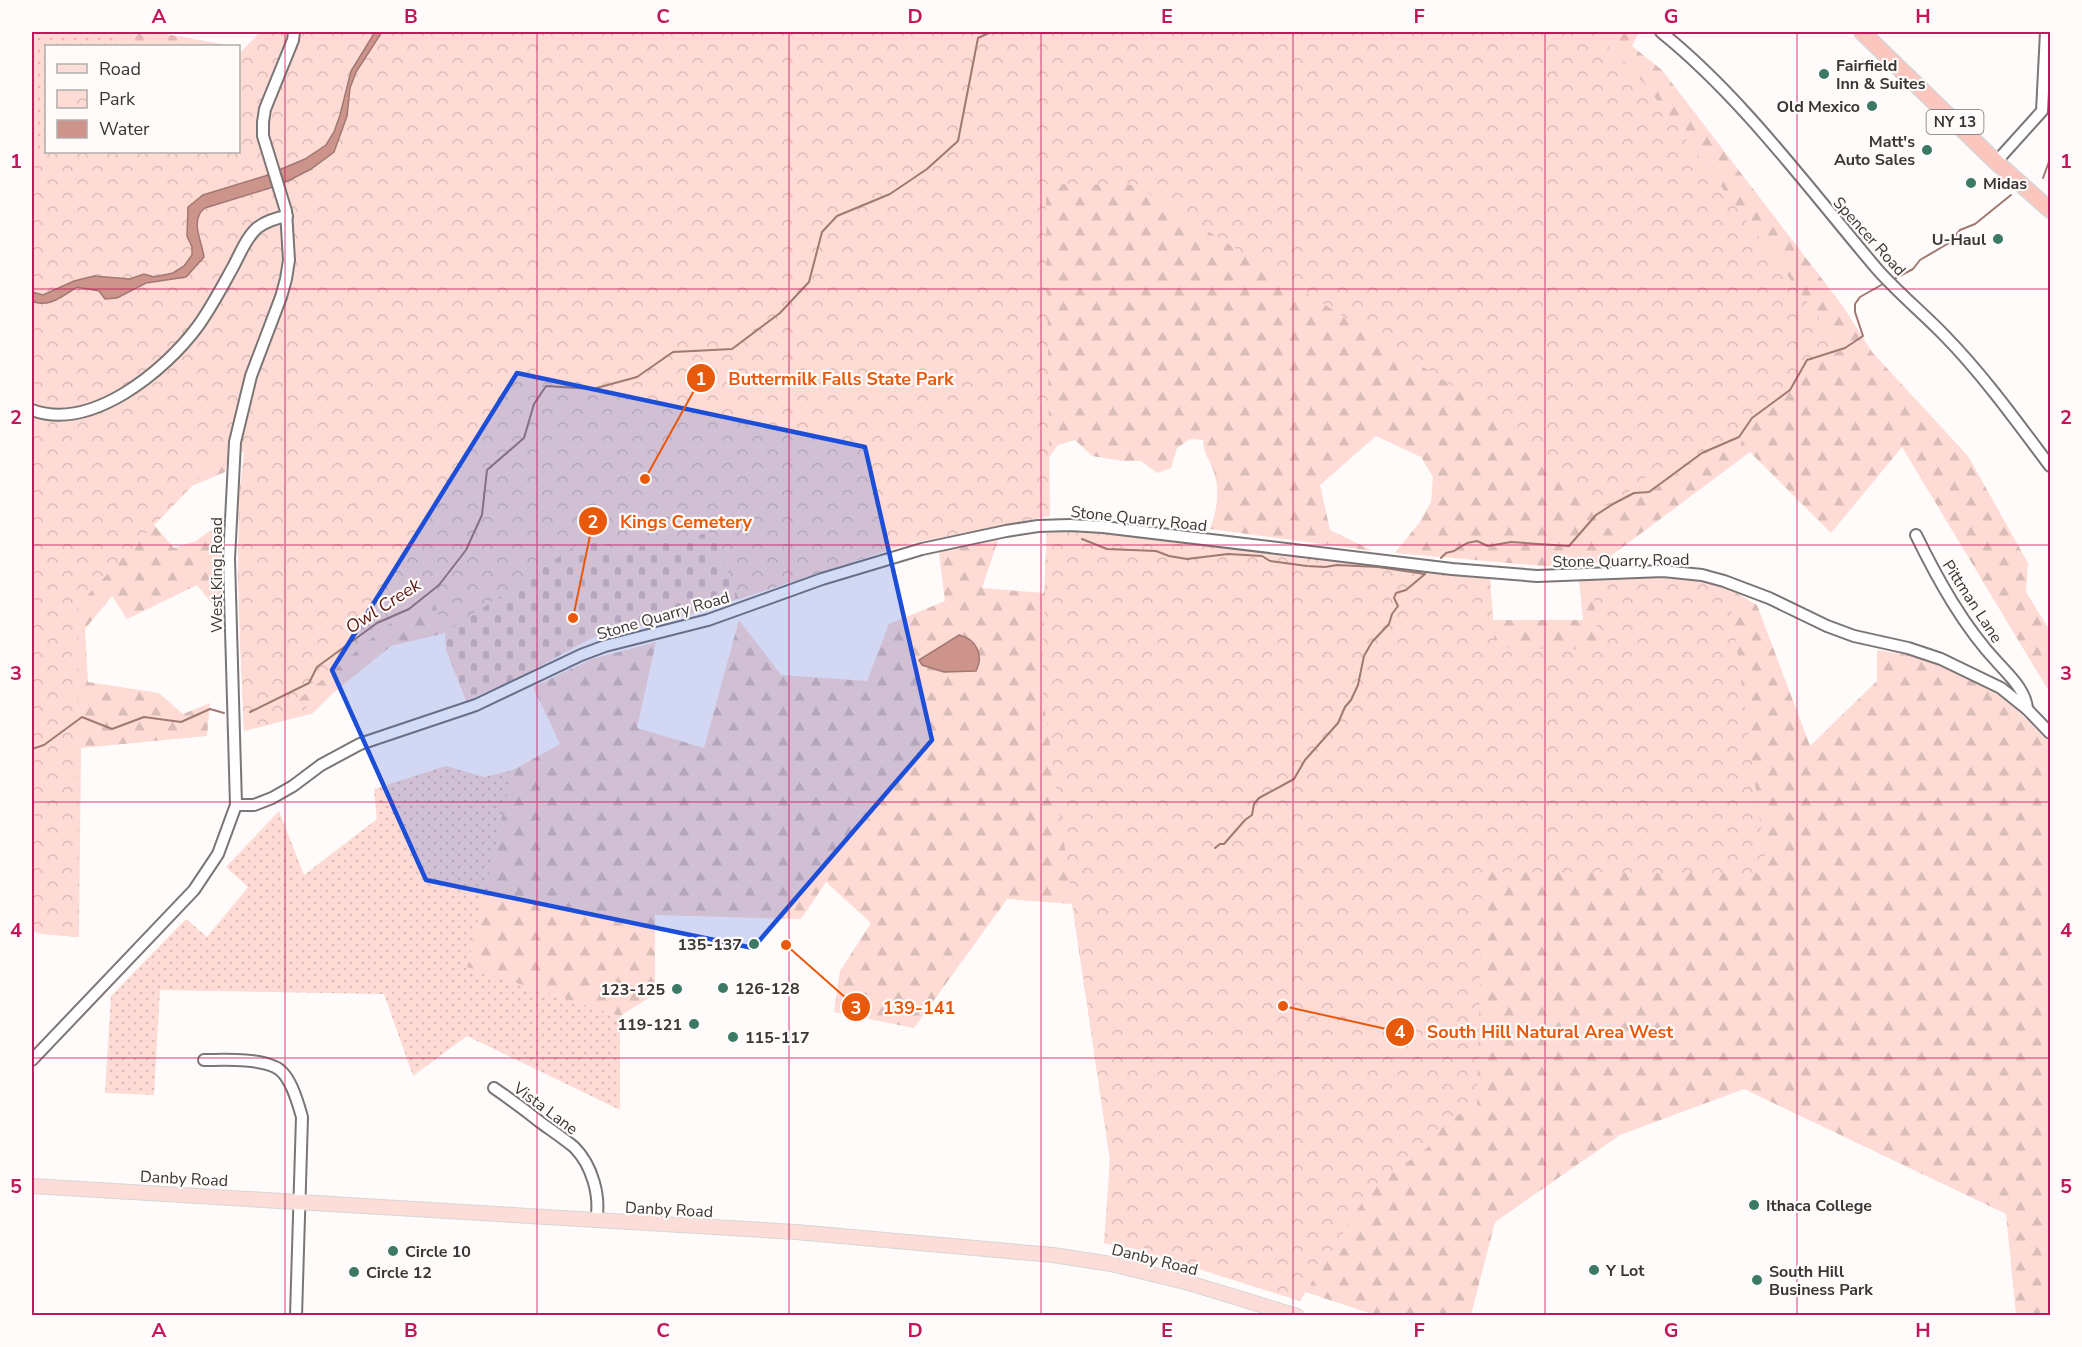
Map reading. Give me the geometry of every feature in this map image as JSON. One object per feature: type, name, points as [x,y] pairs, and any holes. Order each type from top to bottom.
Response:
[{"type":"highway","name":"NY 13","points":[[1862,32],[1996,162],[2050,210]]},
{"type":"main road","name":"Danby Road","points":[[32,1186],[796,1232],[1053,1255],[1111,1264],[1189,1283],[1297,1316]]},
{"type":"street","name":"West King Road","points":[[32,1060],[194,890],[218,854],[236,805],[229,559],[235,442],[251,376],[286,279],[289,260],[287,216],[263,136],[265,109],[293,40],[294,32]]},
{"type":"street","name":"Spencer Road","points":[[1661,32],[1707,72],[1880,273],[1945,336],[2050,466]]},
{"type":"street","points":[[1996,162],[2042,111],[2046,32]]},
{"type":"street","points":[[32,411],[48,415],[71,414],[100,406],[138,385],[169,358],[199,325],[255,230],[269,221],[287,216]]},
{"type":"street","name":"Stone Quarry Road","points":[[236,805],[254,805],[272,798],[321,765],[360,744],[476,705],[605,646],[708,620],[822,579],[904,554],[1038,526],[1103,527],[1452,569],[1537,576],[1663,571],[1701,575],[1769,598],[1827,626],[1854,636],[1908,648],[1941,659],[2001,688],[2027,709],[2050,733]]},
{"type":"street","name":"Pittman Lane","points":[[1916,535],[1981,645],[2021,691],[2026,700],[2027,709]]},
{"type":"street","points":[[204,1060],[249,1061],[277,1067],[296,1096],[302,1117],[296,1316]]},
{"type":"street","name":"Vista Lane","points":[[494,1088],[579,1153],[594,1184],[598,1206],[596,1221]]},
{"type":"highlighted area","points":[[517,373],[865,447],[932,740],[753,948],[426,880],[332,670]]},
{"type":"green space","points":[[37,32],[122,32],[119,45],[45,45],[45,153],[53,153],[38,155],[32,153],[32,38]]},
{"type":"green space","points":[[122,32],[155,32],[226,45],[119,45]]},
{"type":"green space","points":[[260,32],[1594,32],[1645,84],[1843,350],[1808,362],[1797,384],[1787,389],[1766,416],[1746,425],[1740,448],[1715,448],[1656,488],[1651,472],[1623,497],[1600,507],[1477,401],[1135,185],[1046,184],[1050,516],[907,544],[739,599],[712,532],[617,551],[590,536],[445,633],[430,590],[298,700],[313,713],[244,731],[239,522],[244,452],[225,451],[77,606],[79,937],[43,934],[32,931],[32,153],[38,155],[53,153],[240,153],[240,53]]},
{"type":"green space","points":[[299,32],[1639,32],[1632,46],[1662,70],[1842,305],[1872,352],[1968,456],[2028,563],[2026,592],[2050,631],[2050,693],[1902,447],[1831,533],[1750,452],[1600,564],[1543,566],[1395,553],[1419,523],[1431,502],[1433,477],[1421,457],[1376,436],[1320,485],[1330,530],[1373,551],[1210,529],[1216,508],[1217,486],[1203,440],[1190,439],[1177,448],[1171,468],[1157,473],[1141,461],[1092,456],[1075,440],[1058,445],[1042,467],[1022,522],[907,544],[739,599],[712,532],[590,536],[445,633],[391,646],[332,694],[313,713],[244,731],[238,582],[239,494]]},
{"type":"green space","points":[[251,357],[225,472],[192,486],[154,525],[174,548],[196,541],[222,522],[221,615],[197,585],[127,619],[112,596],[85,629],[88,682],[159,693],[183,714],[210,703],[207,736],[81,748],[79,937],[32,931],[37,417]]},
{"type":"green space","points":[[1047,530],[1490,578],[1493,620],[1583,620],[1579,581],[1676,575],[1729,589],[1757,605],[1810,746],[1877,681],[1877,650],[1915,656],[1957,673],[2005,698],[2050,743],[2050,1315],[2016,1315],[2006,1214],[1744,1089],[1620,1135],[1495,1222],[1471,1315],[1375,1315],[1106,1226],[1110,1160],[1072,904],[1007,899],[914,1028],[834,1012],[840,971],[871,923],[826,882],[801,919],[655,915],[655,994],[620,1016],[467,967],[513,770],[560,744],[533,687],[592,659],[656,642],[637,728],[704,748],[739,620],[781,675],[867,681],[889,624],[945,601],[939,552],[998,540],[982,588],[1044,593]]},
{"type":"green space","points":[[1047,530],[1084,530],[1490,578],[1495,648],[1600,650],[1591,580],[1676,574],[1729,589],[1767,873],[1482,872],[1477,1109],[1448,1120],[1437,1130],[1431,1145],[1372,1187],[1300,1301],[1135,1249],[1104,1243],[1110,1160],[1042,690]]},
{"type":"green space","points":[[712,532],[739,599],[671,620],[604,633],[520,677],[466,701],[446,650],[445,633],[590,536],[617,551]]},
{"type":"green space","points":[[446,766],[484,777],[513,770],[468,967],[620,1016],[620,1110],[467,1036],[413,1076],[384,994],[160,990],[154,1095],[105,1093],[111,996],[186,919],[207,937],[248,887],[226,867],[279,811],[304,875],[377,819],[374,789]]},
{"type":"water","points":[[375,32],[382,32],[356,72],[350,88],[347,116],[334,152],[311,169],[290,180],[205,208],[200,213],[197,225],[204,257],[186,277],[146,283],[117,298],[105,299],[99,291],[77,287],[50,302],[32,301],[32,292],[43,295],[74,281],[94,276],[130,279],[144,274],[154,277],[173,273],[184,266],[192,255],[192,247],[187,236],[188,207],[203,195],[265,176],[305,159],[326,145],[340,115],[351,71]]},
{"type":"water","points":[[959,635],[970,640],[977,649],[979,660],[976,671],[944,672],[922,665],[919,660]]},
{"type":"waterway","name":"Owl Creek","points":[[250,712],[309,683],[317,667],[377,623],[409,609],[439,585],[466,550],[482,515],[487,470],[524,438],[534,404],[546,386],[593,389],[637,377],[673,352],[732,349],[780,313],[809,282],[822,232],[837,216],[890,194],[927,169],[958,141],[978,38],[991,32]]},
{"type":"waterway","points":[[2043,178],[2050,159]]},
{"type":"waterway","points":[[1896,278],[1913,269],[1920,260],[1949,243],[1960,230],[1975,224],[2011,195]]},
{"type":"waterway","points":[[1441,558],[1446,553],[1467,543],[1477,541],[1488,546],[1511,542],[1569,546],[1596,515],[1613,504],[1634,493],[1649,492],[1702,453],[1739,437],[1752,418],[1790,390],[1807,360],[1845,348],[1863,336],[1855,312],[1855,304],[1860,297],[1883,284]]},
{"type":"waterway","points":[[1082,539],[1107,549],[1156,551],[1187,559],[1228,554],[1262,556],[1270,561],[1307,566],[1378,567],[1425,574]]},
{"type":"waterway","points":[[1215,848],[1224,844],[1252,815],[1254,804],[1259,798],[1294,779],[1305,760],[1338,723],[1358,685],[1364,656],[1372,642],[1389,624],[1398,606],[1394,598],[1396,593],[1406,590],[1425,574]]},
{"type":"waterway","name":"Owl Creek","points":[[32,749],[44,745],[82,717],[112,729],[144,717],[181,722],[210,709],[224,713]]},
{"type":"place","name":"Fairfield Inn & Suites","points":[[1824,74]]},
{"type":"place","name":"Old Mexico","points":[[1872,106]]},
{"type":"place","name":"Matt's Auto Sales","points":[[1927,150]]},
{"type":"place","name":"Midas","points":[[1971,183]]},
{"type":"place","name":"U-Haul","points":[[1998,239]]},
{"type":"place","name":"Buttermilk Falls State Park","points":[[645,479]]},
{"type":"place","name":"Kings Cemetery","points":[[573,618]]},
{"type":"place","name":"135-137","points":[[754,944]]},
{"type":"place","name":"139-141","points":[[786,945]]},
{"type":"place","name":"126-128","points":[[723,988]]},
{"type":"place","name":"123-125","points":[[677,989]]},
{"type":"place","name":"South Hill Natural Area West","points":[[1283,1006]]},
{"type":"place","name":"119-121","points":[[694,1024]]},
{"type":"place","name":"115-117","points":[[733,1037]]},
{"type":"place","name":"Ithaca College","points":[[1754,1205]]},
{"type":"place","name":"Circle 10","points":[[393,1251]]},
{"type":"place","name":"Y Lot","points":[[1594,1270]]},
{"type":"place","name":"Circle 12","points":[[354,1272]]},
{"type":"place","name":"South Hill Business Park","points":[[1757,1280]]}]
